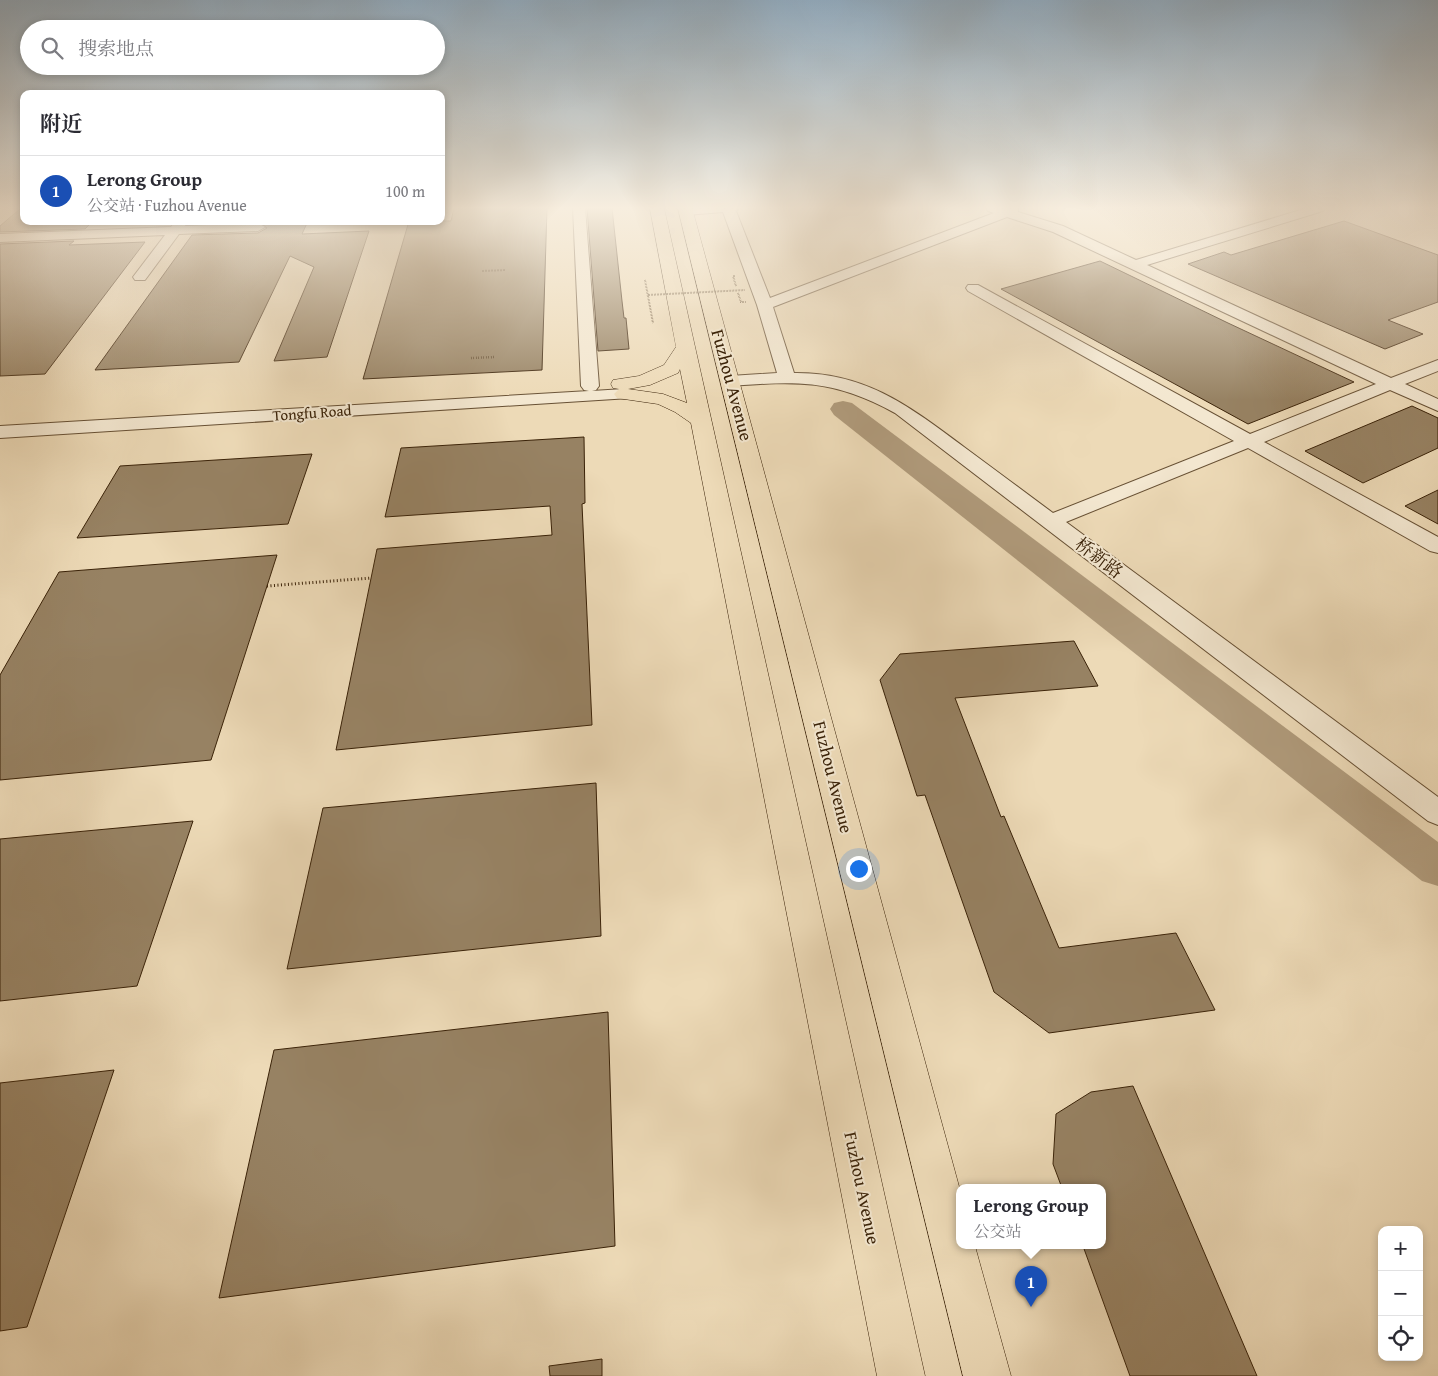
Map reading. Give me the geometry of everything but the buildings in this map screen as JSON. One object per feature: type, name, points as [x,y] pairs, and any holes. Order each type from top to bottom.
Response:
[{"type":"main road","name":"Fuzhou Avenue","points":[[680,272],[685,347],[901,1376]]},
{"type":"main road","name":"Fuzhou Avenue","points":[[696,272],[730,381],[987,1376]]},
{"type":"main road","points":[[622,389],[672,369],[685,347]]},
{"type":"main road","points":[[622,389],[680,405],[700,421]]},
{"type":"street","points":[[140,277],[144,272]]},
{"type":"street","points":[[583,272],[590,386]]},
{"type":"street","points":[[752,272],[765,305],[787,377]]},
{"type":"street","points":[[765,305],[847,272]]},
{"type":"street","points":[[1150,272],[1438,406]]},
{"type":"street","points":[[973,288],[1251,440],[1438,546]]},
{"type":"street","points":[[1051,521],[1438,365]]},
{"type":"street","name":"桥新路","points":[[730,381],[787,377],[825,379],[850,384],[879,396],[901,409],[1438,814]]},
{"type":"street","name":"Tongfu Road","points":[[0,425],[590,386],[622,389]]},
{"type":"street","name":"Tongfu Road","points":[[0,432],[622,389]]},
{"type":"path","points":[[645,280],[653,323]]},
{"type":"path","points":[[648,295],[745,290]]},
{"type":"path","points":[[471,358],[495,357]]},
{"type":"path","points":[[267,586],[371,578]]},
{"type":"waterway","points":[[843,409],[1438,867]]},
{"type":"place","name":"Lerong Group","points":[[1031,1307]]}]
